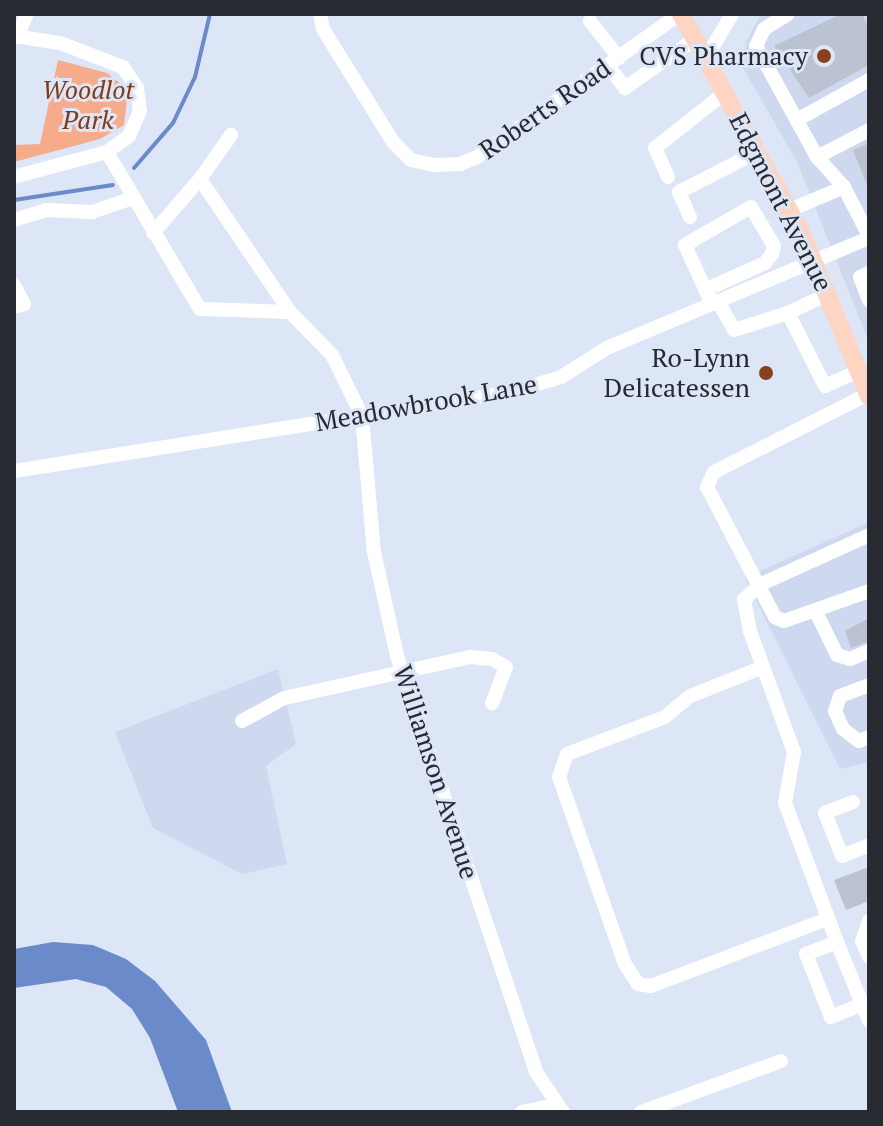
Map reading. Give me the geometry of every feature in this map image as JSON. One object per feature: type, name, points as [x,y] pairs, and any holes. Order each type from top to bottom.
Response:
[{"type":"main road","name":"Edgmont Avenue","points":[[680,14],[788,205],[869,395]]},
{"type":"street","points":[[14,177],[107,152],[129,136],[140,111],[137,88],[123,67],[60,43],[16,37],[27,14]]},
{"type":"street","name":"Roberts Road","points":[[322,21],[393,142],[411,160],[435,165],[460,164],[477,157],[680,14]]},
{"type":"street","points":[[706,58],[732,14]]},
{"type":"street","points":[[788,14],[764,29],[756,46],[817,157],[844,187],[869,237]]},
{"type":"street","points":[[590,21],[625,88],[695,39]]},
{"type":"street","points":[[797,120],[869,80]]},
{"type":"street","points":[[668,177],[655,148],[726,92]]},
{"type":"street","points":[[817,157],[869,130]]},
{"type":"street","points":[[153,233],[200,179],[231,135]]},
{"type":"street","points":[[690,217],[679,192],[759,151]]},
{"type":"street","points":[[107,152],[200,309],[290,312]]},
{"type":"street","points":[[200,179],[290,312],[332,355],[362,416]]},
{"type":"street","points":[[758,213],[844,187]]},
{"type":"street","points":[[14,220],[46,210],[92,212],[133,198]]},
{"type":"street","points":[[712,298],[765,263],[772,254],[774,246],[758,213],[751,207],[685,245],[712,298],[734,330],[788,313],[828,294]]},
{"type":"street","name":"Meadowbrook Lane","points":[[14,471],[512,392],[561,377],[607,348],[712,298],[869,237]]},
{"type":"street","points":[[869,273],[860,277],[869,300]]},
{"type":"street","points":[[14,285],[24,304],[14,307]]},
{"type":"street","points":[[788,313],[825,386],[859,371]]},
{"type":"street","points":[[869,395],[714,472],[707,487],[775,617],[784,621],[869,591]]},
{"type":"street","name":"Williamson Avenue","points":[[362,416],[374,552],[402,670],[536,1072],[554,1110]]},
{"type":"street","points":[[869,535],[759,585],[744,600],[763,667],[794,752],[785,803],[827,919],[869,1021]]},
{"type":"street","points":[[815,610],[837,655],[850,659],[869,651]]},
{"type":"street","points":[[242,721],[284,698],[470,657],[492,659],[506,667],[492,703]]},
{"type":"street","points":[[763,667],[690,696],[665,717],[567,754],[559,777],[625,964],[638,984],[651,986],[827,919]]},
{"type":"street","points":[[869,685],[840,696],[835,711],[843,729],[859,741],[869,737]]},
{"type":"street","points":[[853,802],[825,813],[842,856],[869,845]]},
{"type":"street","points":[[868,954],[862,941],[869,921]]},
{"type":"street","points":[[837,942],[806,954],[831,1017],[862,1004]]},
{"type":"street","points":[[641,1112],[781,1061]]},
{"type":"street","points":[[522,1112],[554,1110]]},
{"type":"shaded area","points":[[761,14],[869,14],[869,342],[797,162],[742,66],[746,42]]},
{"type":"shaded area","points":[[869,522],[869,762],[840,769],[745,578]]},
{"type":"shaded area","points":[[278,669],[296,744],[266,766],[287,864],[242,874],[153,828],[115,732]]},
{"type":"green space","name":"Woodlot Park","points":[[58,60],[107,73],[121,84],[127,99],[124,125],[100,139],[14,162],[14,145],[40,144]]},
{"type":"water","points":[[53,942],[93,945],[126,959],[155,981],[206,1040],[232,1112],[178,1112],[150,1038],[132,1009],[106,987],[76,979],[14,988],[14,949]]},
{"type":"building","name":"CVS Pharmacy","points":[[841,14],[862,14],[869,27],[869,65],[809,98],[774,46]]},
{"type":"building","points":[[869,143],[869,188],[868,188],[853,150]]},
{"type":"building","points":[[869,618],[869,641],[851,648],[845,631]]},
{"type":"building","points":[[869,867],[869,901],[846,910],[834,880]]},
{"type":"waterway","points":[[134,168],[173,123],[195,77],[210,14]]},
{"type":"waterway","points":[[14,200],[113,185]]},
{"type":"place","name":"CVS Pharmacy","points":[[824,56]]},
{"type":"place","name":"Ro-Lynn Delicatessen","points":[[766,373]]}]
